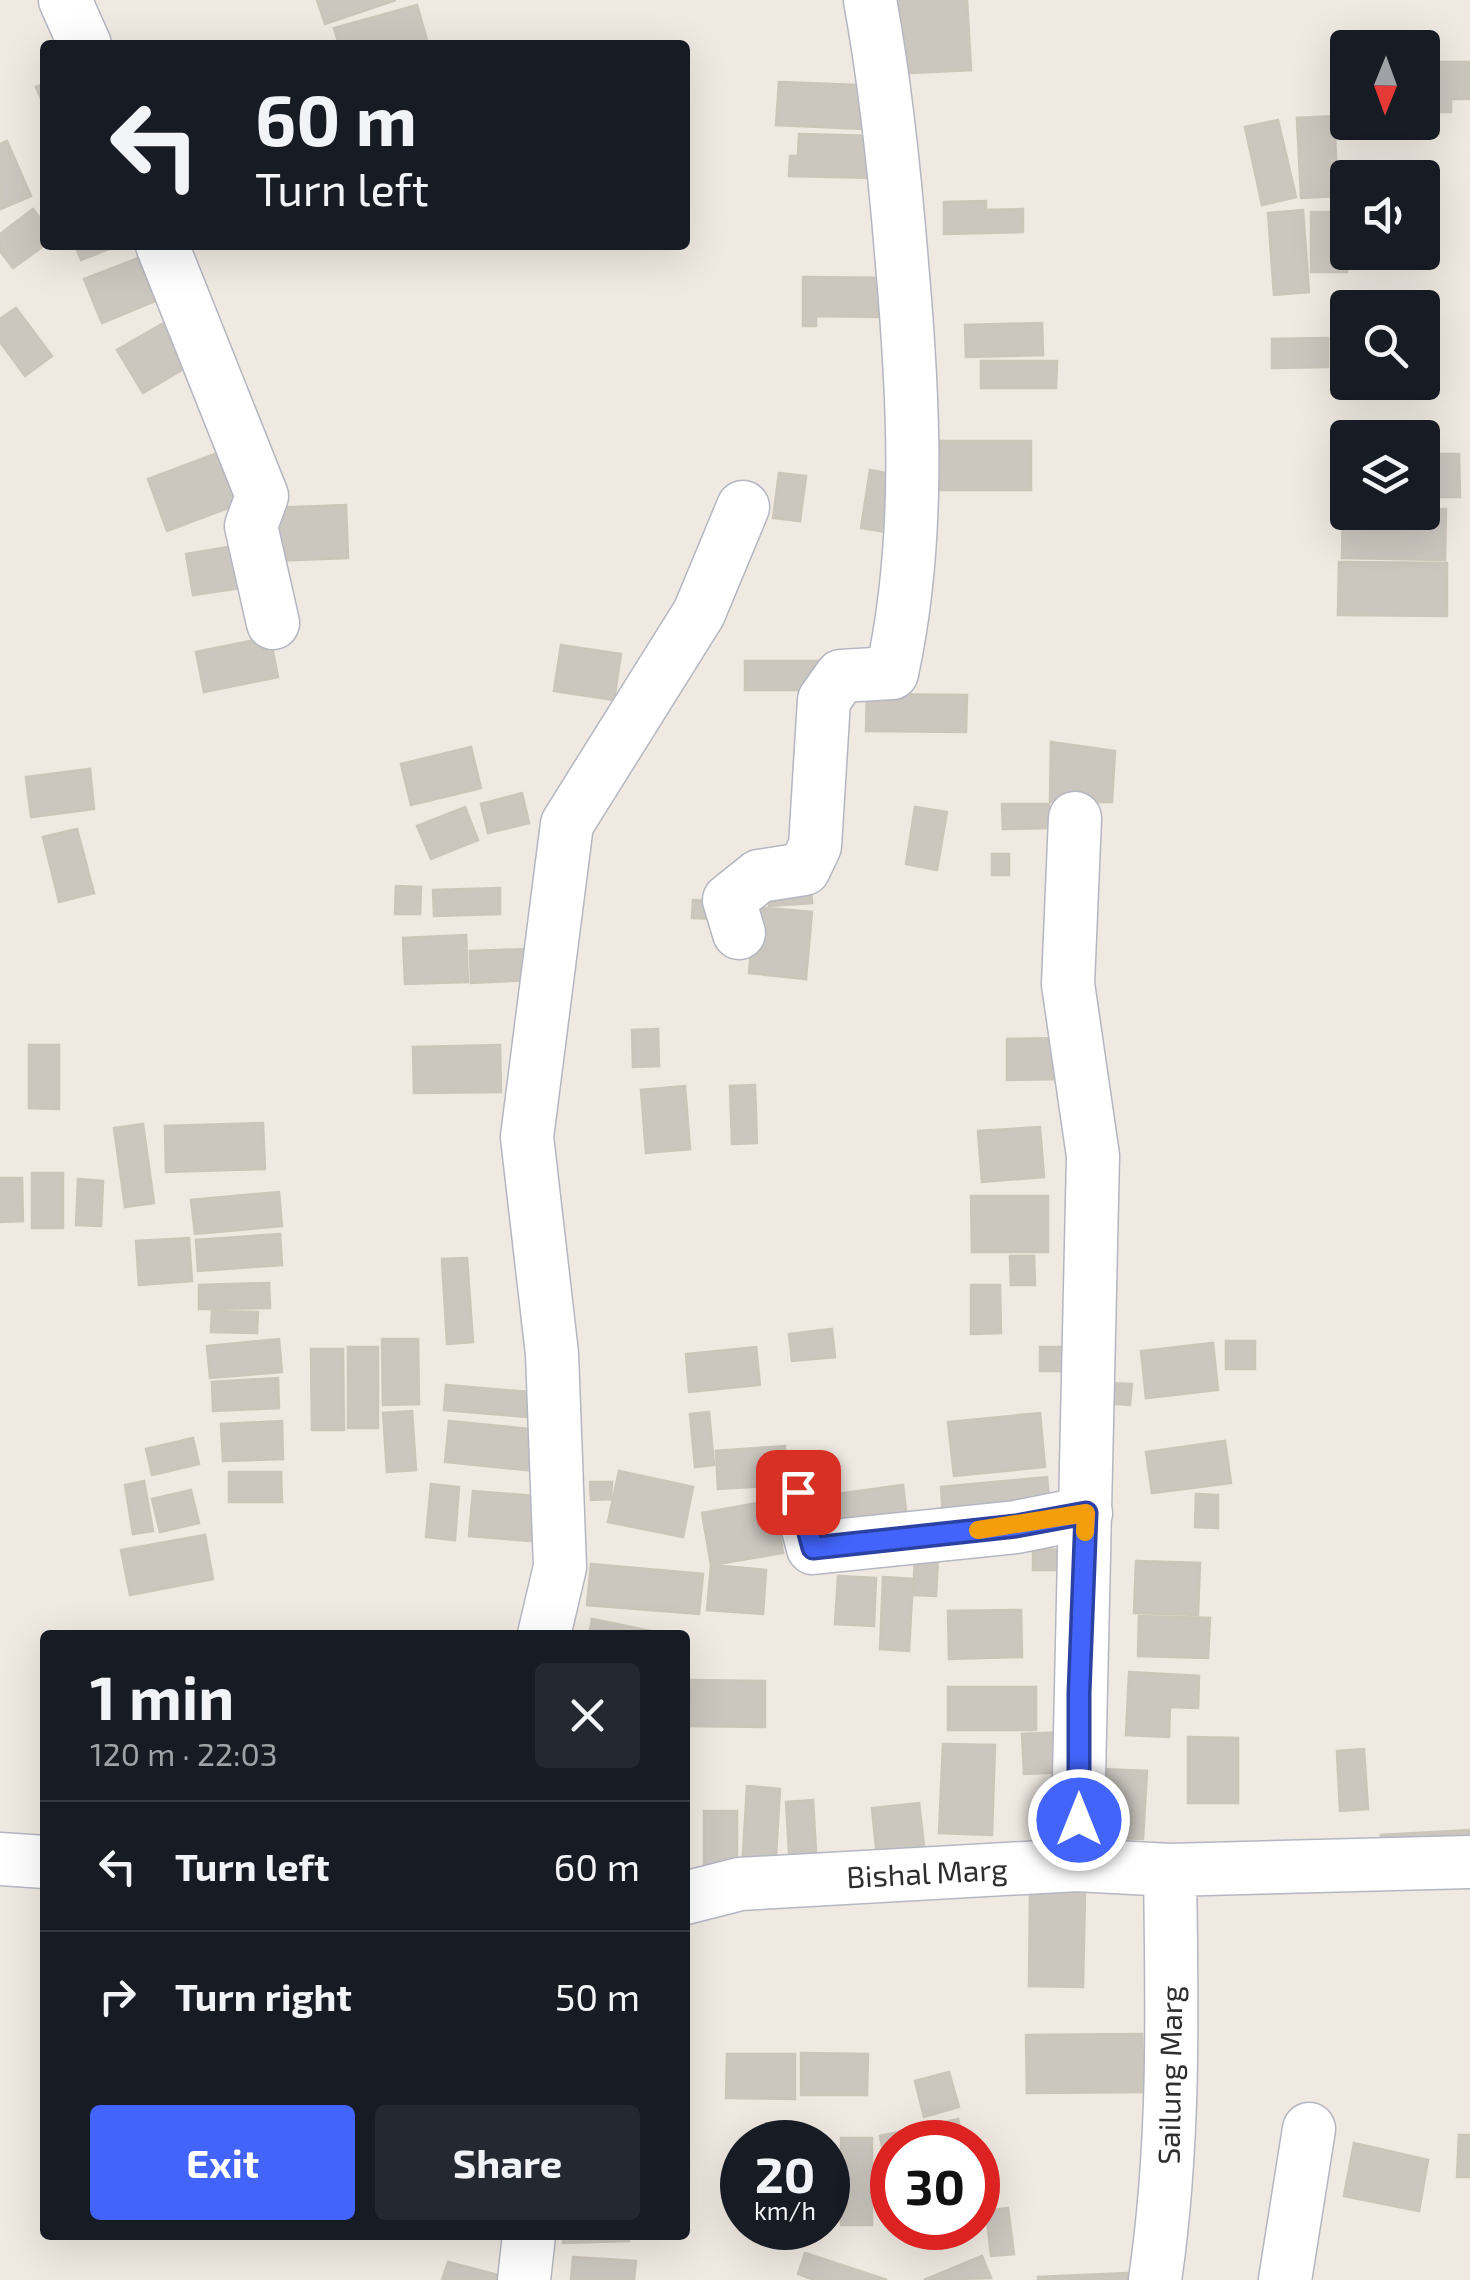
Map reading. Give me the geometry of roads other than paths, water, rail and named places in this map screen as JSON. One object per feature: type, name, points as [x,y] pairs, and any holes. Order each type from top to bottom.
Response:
[{"type":"street","points":[[65,0],[82,40]]},
{"type":"street","points":[[739,933],[729,900],[759,876],[804,869],[815,846],[824,700],[840,676],[892,673],[900,635],[914,486],[910,353],[882,64],[870,0]]},
{"type":"street","points":[[164,250],[262,496],[250,526],[273,622]]},
{"type":"street","points":[[545,1630],[560,1567],[552,1354],[527,1137],[567,824],[699,614],[744,508]]},
{"type":"street","points":[[1074,818],[1068,984],[1092,1156],[1078,1864]]},
{"type":"street","points":[[798,1492],[813,1548],[1016,1526],[1086,1513]]},
{"type":"street","points":[[0,1859],[40,1862]]},
{"type":"street","name":"Bishal Marg","points":[[690,1897],[740,1884],[1078,1864],[1170,1870],[1470,1862]]},
{"type":"street","name":"Sailung Marg","points":[[1155,2280],[1167,2198],[1172,2034],[1170,1870]]},
{"type":"street","points":[[1285,2280],[1309,2129]]},
{"type":"street","points":[[524,2280],[528,2240]]}]
